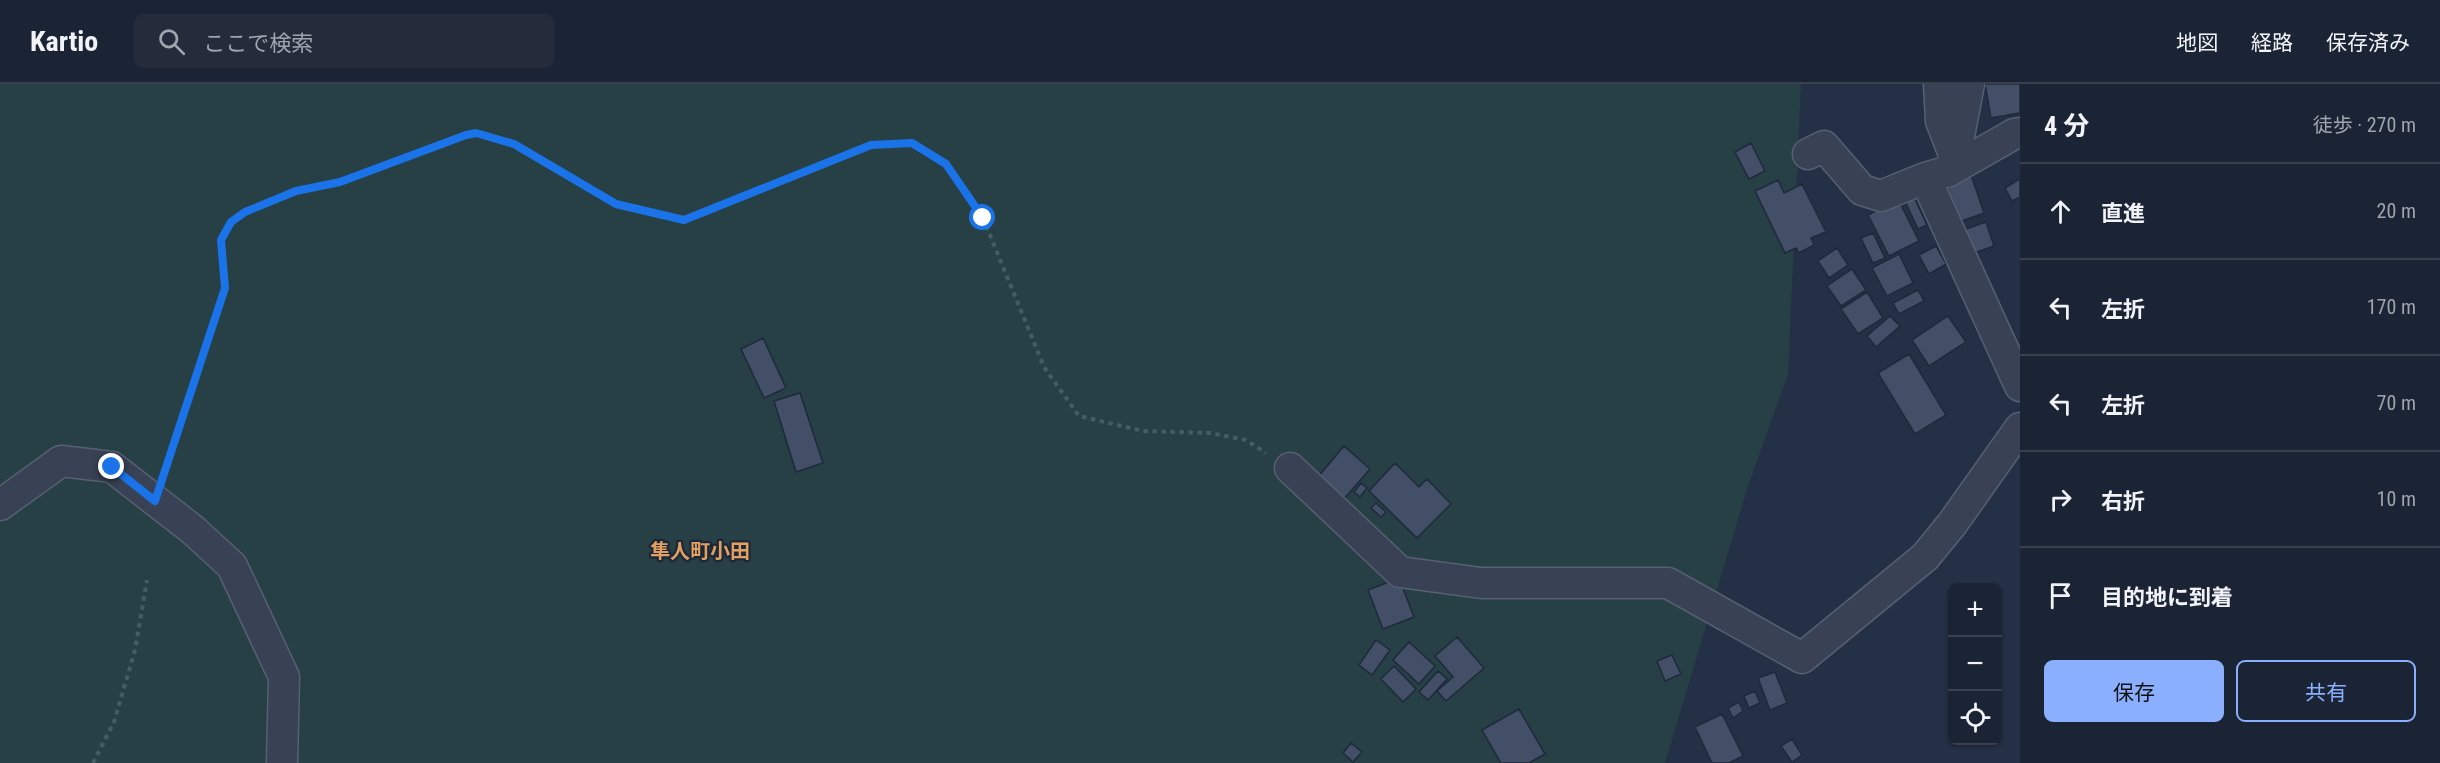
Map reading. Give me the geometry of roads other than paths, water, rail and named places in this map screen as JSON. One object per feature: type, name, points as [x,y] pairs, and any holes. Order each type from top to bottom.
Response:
[{"type":"street","points":[[1939,84],[1943,168],[2020,386]]},
{"type":"street","points":[[1943,168],[1969,84]]},
{"type":"street","points":[[1808,154],[1824,146],[1862,190],[1881,196],[2020,133]]},
{"type":"street","points":[[1290,468],[1400,572],[1481,583],[1668,583],[1802,658],[1924,556],[1952,524],[2020,428]]},
{"type":"street","points":[[0,505],[61,461],[112,467],[194,530],[232,566],[284,677],[282,763]]},
{"type":"district","name":"隼人町小田","points":[[700,551]]}]
